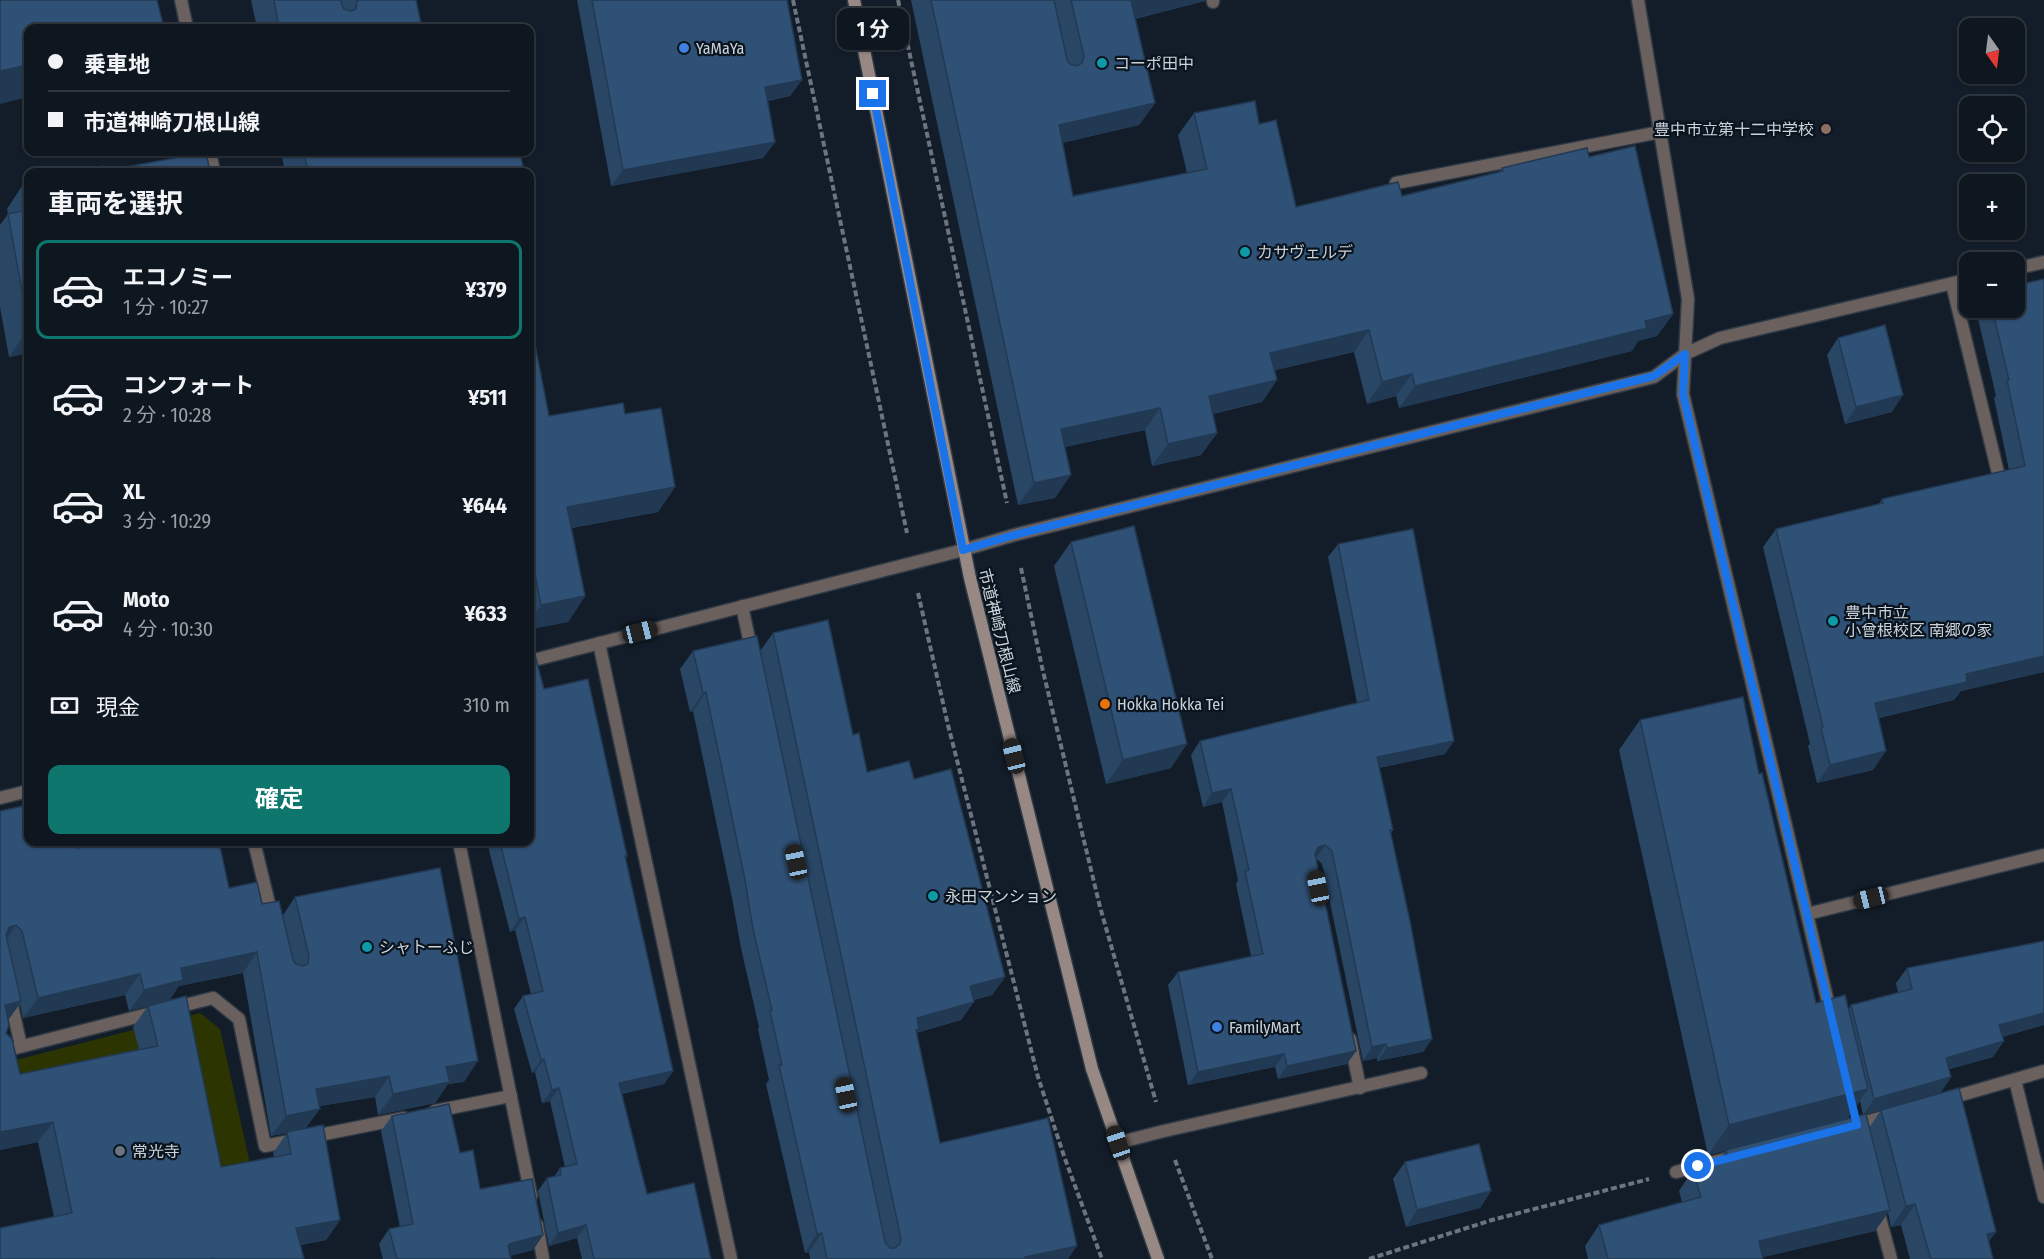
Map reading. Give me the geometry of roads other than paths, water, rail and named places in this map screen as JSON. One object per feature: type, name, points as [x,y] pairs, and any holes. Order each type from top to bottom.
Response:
[{"type":"street","points":[[181,0],[186,24]]},
{"type":"street","name":"市道神崎刀根山線","points":[[854,0],[963,550],[1092,1069],[1158,1259]]},
{"type":"street","points":[[1638,0],[1688,299],[1683,394],[1833,1025]]},
{"type":"street","points":[[1396,183],[1660,132]]},
{"type":"street","points":[[2025,267],[2044,263]]},
{"type":"street","points":[[534,660],[1014,535],[1654,376],[1685,354],[1720,338],[1959,282]]},
{"type":"street","points":[[1952,284],[1999,477]]},
{"type":"street","points":[[742,606],[754,663]]},
{"type":"street","points":[[599,643],[731,1259]]},
{"type":"street","points":[[0,798],[24,792]]},
{"type":"street","points":[[255,846],[276,933]]},
{"type":"street","points":[[460,846],[543,1259]]},
{"type":"street","points":[[1807,914],[2044,855]]},
{"type":"street","points":[[8,989],[21,1046]]},
{"type":"street","points":[[0,1052],[213,998],[239,1019],[265,1146],[511,1096]]},
{"type":"street","points":[[1348,1029],[1360,1088]]},
{"type":"street","points":[[1936,1102],[2044,1071]]},
{"type":"street","points":[[1118,1143],[1421,1073]]},
{"type":"street","points":[[2015,1080],[2044,1197]]},
{"type":"street","points":[[1854,1125],[1902,1112]]},
{"type":"street","points":[[1676,1172],[1743,1154]]},
{"type":"street","points":[[1874,1192],[1891,1259]]},
{"type":"place","name":"YaMaYa","points":[[684,48]]},
{"type":"place","name":"コーポ田中","points":[[1102,63]]},
{"type":"place","name":"豊中市立第十二中学校","points":[[1826,129]]},
{"type":"place","name":"カサヴェルデ","points":[[1245,252]]},
{"type":"place","name":"豊中市立 小曾根校区 南郷の家","points":[[1833,621]]},
{"type":"place","name":"Hokka Hokka Tei","points":[[1105,704]]},
{"type":"place","name":"永田マンション","points":[[933,896]]},
{"type":"place","name":"シャトーふじ","points":[[367,947]]},
{"type":"place","name":"FamilyMart","points":[[1217,1027]]},
{"type":"place","name":"常光寺","points":[[120,1151]]}]
